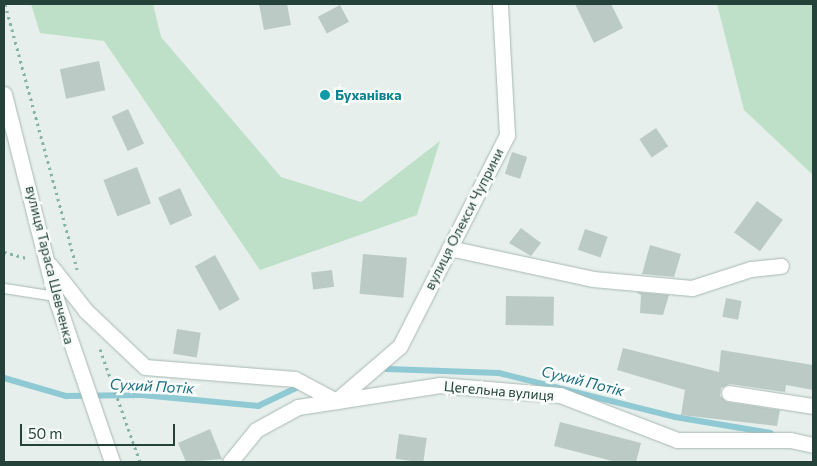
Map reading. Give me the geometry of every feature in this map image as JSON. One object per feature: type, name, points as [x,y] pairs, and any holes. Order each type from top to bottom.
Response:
[{"type":"street","name":"вулиця Олекси Чуприни","points":[[336,400],[400,346],[507,135],[500,4]]},
{"type":"street","name":"вулиця Тараса Шевченка","points":[[4,94],[50,265],[54,296],[68,342],[112,462]]},
{"type":"street","points":[[449,248],[593,279],[692,288],[751,269],[781,266]]},
{"type":"street","points":[[50,265],[86,311],[145,367],[295,379],[336,400]]},
{"type":"street","name":"Цегельна вулиця","points":[[230,462],[256,430],[298,408],[336,400],[440,385],[560,395],[677,440],[790,440],[813,445]]},
{"type":"street","points":[[729,393],[813,406]]},
{"type":"lane","points":[[4,288],[54,296]]},
{"type":"path","points":[[5,4],[78,276]]},
{"type":"path","points":[[96,339],[140,462]]},
{"type":"green space","points":[[31,4],[153,4],[161,37],[281,177],[361,202],[440,141],[417,215],[260,270],[104,41],[40,33]]},
{"type":"green space","points":[[717,4],[813,4],[813,175],[744,110]]},
{"type":"building","points":[[259,4],[287,4],[291,25],[264,30]]},
{"type":"building","points":[[575,4],[611,4],[623,28],[594,43]]},
{"type":"building","points":[[340,5],[349,22],[327,34],[318,17]]},
{"type":"building","points":[[99,61],[105,90],[66,99],[60,69]]},
{"type":"building","points":[[128,109],[144,143],[128,151],[112,117]]},
{"type":"building","points":[[656,128],[668,146],[652,157],[639,139]]},
{"type":"building","points":[[512,152],[527,157],[520,179],[505,174]]},
{"type":"building","points":[[137,167],[151,203],[117,216],[103,180]]},
{"type":"building","points":[[180,188],[192,215],[170,225],[158,198]]},
{"type":"building","points":[[757,201],[783,220],[760,251],[734,233]]},
{"type":"building","points":[[521,228],[541,243],[531,256],[509,243]]},
{"type":"building","points":[[585,229],[608,237],[601,258],[578,250]]},
{"type":"building","points":[[650,245],[681,254],[674,277],[642,274]]},
{"type":"building","points":[[363,254],[407,258],[403,298],[360,294]]},
{"type":"building","points":[[215,255],[240,300],[220,311],[195,266]]},
{"type":"building","points":[[332,270],[334,287],[313,289],[311,273]]},
{"type":"building","points":[[636,292],[669,295],[663,315],[640,313],[641,295]]},
{"type":"building","points":[[506,296],[554,297],[553,326],[505,325]]},
{"type":"building","points":[[726,298],[742,301],[738,320],[722,317]]},
{"type":"building","points":[[177,329],[201,333],[197,357],[173,354]]},
{"type":"building","points":[[623,348],[719,372],[721,350],[813,365],[813,390],[786,385],[785,392],[730,384],[721,388],[720,396],[727,402],[780,410],[777,426],[681,415],[685,390],[617,370]]},
{"type":"building","points":[[560,422],[641,443],[636,462],[616,462],[554,446]]},
{"type":"building","points":[[210,429],[222,459],[186,462],[178,443]]},
{"type":"building","points":[[399,434],[427,438],[423,462],[396,459]]},
{"type":"waterway","name":"Сухий Потік","points":[[387,369],[499,373],[675,417],[771,433]]},
{"type":"waterway","name":"Сухий Потік","points":[[4,378],[66,396],[142,395],[258,406],[296,388]]},
{"type":"place","name":"Буханівка","points":[[325,95]]}]
